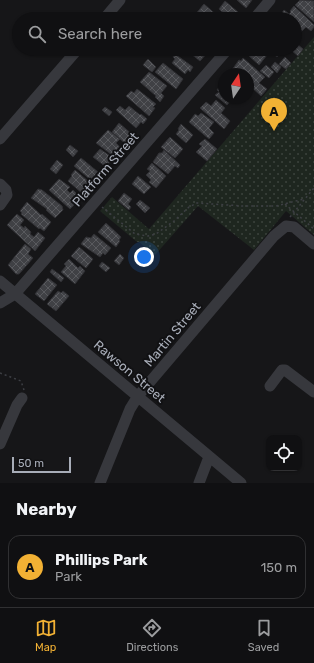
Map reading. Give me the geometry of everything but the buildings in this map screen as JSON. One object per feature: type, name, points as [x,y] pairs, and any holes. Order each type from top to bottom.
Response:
[{"type":"street","points":[[110,12],[120,0]]},
{"type":"street","points":[[260,12],[270,0]]},
{"type":"street","points":[[0,139],[72,56]]},
{"type":"street","name":"Platform Street","points":[[0,303],[16,294],[222,56]]},
{"type":"street","points":[[0,205],[5,198],[3,187]]},
{"type":"street","points":[[290,226],[314,244]]},
{"type":"street","name":"Martin Street","points":[[100,483],[130,408],[138,396],[274,236],[290,226]]},
{"type":"street","name":"Rawson Street","points":[[0,281],[241,483]]},
{"type":"street","points":[[270,386],[282,370],[285,370],[314,392]]},
{"type":"street","points":[[0,444],[17,404],[22,398]]},
{"type":"street","points":[[199,483],[209,457]]},
{"type":"path","points":[[290,226],[294,211],[314,188]]},
{"type":"path","points":[[96,201],[136,234],[148,236],[156,234],[174,222],[182,212],[196,203],[243,206],[276,206],[304,199]]},
{"type":"path","points":[[284,204],[314,229]]},
{"type":"path","points":[[0,373],[21,381],[24,389],[22,398]]},
{"type":"shaded area","points":[[314,37],[314,235],[286,211],[254,250],[198,206],[155,255],[100,211],[112,197],[149,229],[298,56],[302,56],[302,51]]},
{"type":"place","name":"Phillips Park","points":[[274,131]]}]
